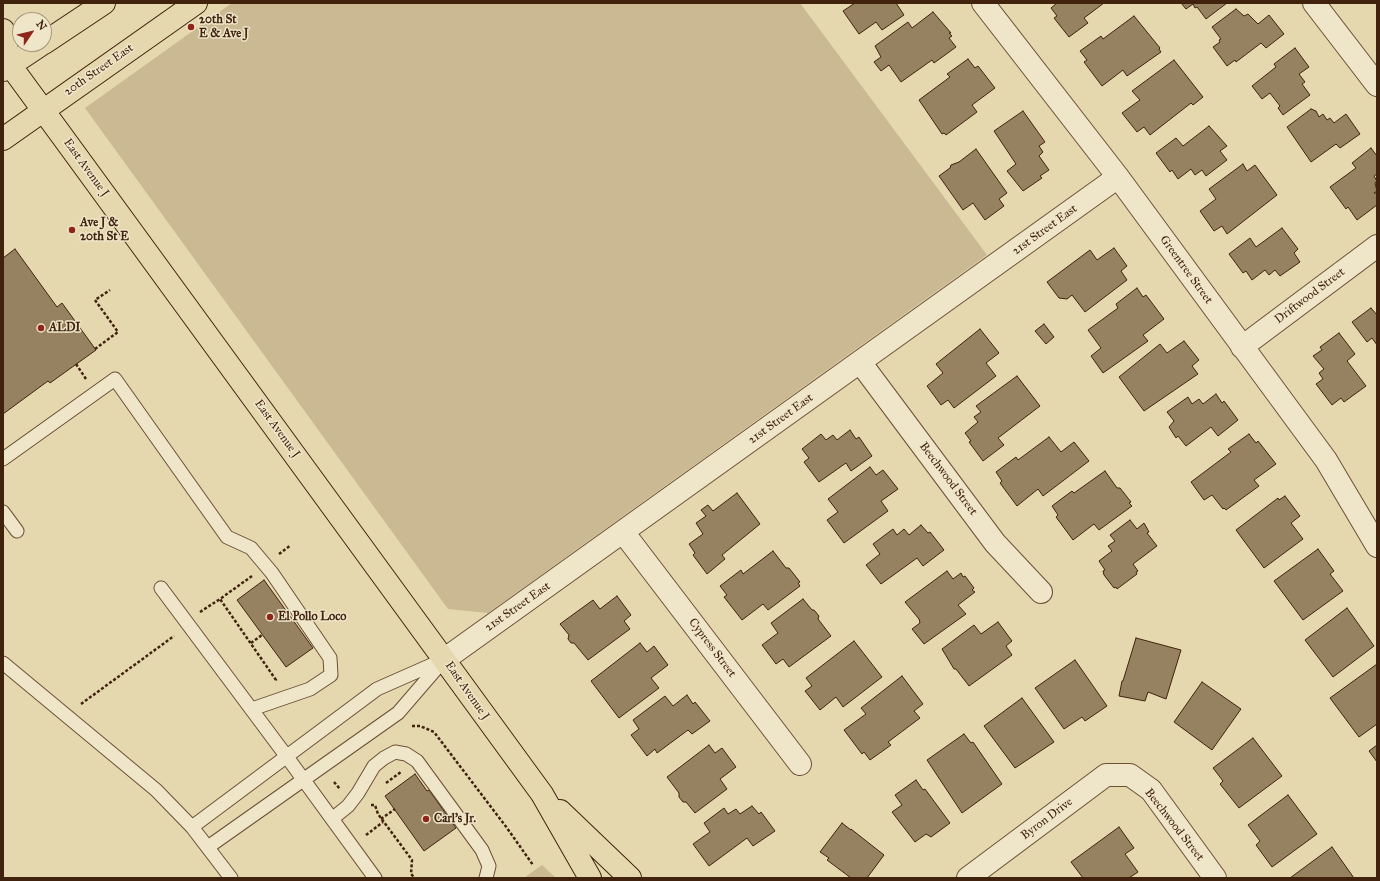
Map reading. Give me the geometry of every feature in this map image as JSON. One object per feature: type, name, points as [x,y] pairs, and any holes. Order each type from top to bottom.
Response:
[{"type":"main road","points":[[52,37],[104,3]]},
{"type":"main road","name":"20th Street East","points":[[3,139],[196,3]]},
{"type":"main road","name":"East Avenue J","points":[[3,30],[5,65],[43,110],[445,659],[542,794],[590,878]]},
{"type":"main road","points":[[5,65],[27,52]]},
{"type":"main road","name":"East Avenue J","points":[[542,794],[630,878]]},
{"type":"street","name":"Greentree Street","points":[[983,3],[1118,177],[1326,460],[1377,546]]},
{"type":"street","points":[[1314,3],[1377,86]]},
{"type":"street","name":"21st Street East","points":[[445,659],[1118,177]]},
{"type":"street","name":"Driftwood Street","points":[[1242,347],[1377,246]]},
{"type":"street","name":"Beechwood Street","points":[[860,362],[995,543],[1041,592]]},
{"type":"street","name":"Cypress Street","points":[[623,532],[800,764]]},
{"type":"street","name":"Byron Drive","points":[[968,878],[1106,775],[1130,775]]},
{"type":"street","name":"Beechwood Street","points":[[1130,775],[1151,790],[1215,878]]},
{"type":"lane","points":[[3,459],[115,379],[227,537],[251,548],[272,573],[330,658],[331,675],[310,689],[252,710]]},
{"type":"lane","points":[[3,512],[17,531]]},
{"type":"lane","points":[[161,588],[304,780],[374,878]]},
{"type":"lane","points":[[192,827],[377,689],[445,659]]},
{"type":"lane","points":[[208,847],[398,713],[445,659]]},
{"type":"lane","points":[[3,663],[156,790],[192,827],[231,878]]},
{"type":"lane","points":[[332,819],[348,806],[374,766],[395,752],[401,752],[412,757],[482,850],[489,866],[486,878]]},
{"type":"path","points":[[95,349],[118,332],[95,300],[110,290]]},
{"type":"path","points":[[76,364],[87,380]]},
{"type":"path","points":[[196,614],[256,573]]},
{"type":"path","points":[[220,599],[276,680],[272,683]]},
{"type":"path","points":[[251,643],[262,635]]},
{"type":"path","points":[[81,704],[174,636]]},
{"type":"path","points":[[333,783],[354,798],[365,804],[375,806],[382,821],[412,860],[411,874],[415,878]]},
{"type":"path","points":[[360,839],[395,810]]},
{"type":"shaded area","points":[[232,3],[800,3],[987,255],[488,613],[448,609],[85,108]]},
{"type":"shaded area","points":[[542,865],[556,878],[524,878]]},
{"type":"building","points":[[855,3],[896,3],[904,15],[882,30],[876,22],[859,34],[843,11]]},
{"type":"building","points":[[1057,3],[1104,3],[1084,18],[1088,23],[1069,37],[1054,18],[1057,16],[1051,8]]},
{"type":"building","points":[[1181,3],[1227,3],[1206,19],[1193,4],[1186,9]]},
{"type":"building","points":[[1236,9],[1244,16],[1248,14],[1258,24],[1269,15],[1284,34],[1266,48],[1261,43],[1236,62],[1235,60],[1227,66],[1213,47],[1220,42],[1219,40],[1221,39],[1212,27]]},
{"type":"building","points":[[933,12],[951,33],[949,33],[952,36],[949,38],[956,47],[934,63],[932,60],[901,82],[889,65],[881,71],[874,62],[881,57],[875,46],[908,22],[912,28]]},
{"type":"building","points":[[1134,16],[1160,48],[1159,49],[1161,52],[1127,76],[1123,70],[1102,86],[1084,62],[1087,60],[1080,51],[1101,36],[1103,39]]},
{"type":"building","points":[[1295,48],[1309,67],[1299,74],[1305,82],[1302,84],[1310,95],[1283,115],[1278,108],[1280,106],[1270,93],[1262,99],[1252,86],[1276,67],[1274,64]]},
{"type":"building","points":[[968,59],[975,68],[978,66],[995,88],[972,105],[977,112],[946,135],[944,133],[942,134],[919,100],[950,77],[947,74]]},
{"type":"building","points":[[1174,60],[1203,97],[1193,105],[1191,103],[1150,135],[1144,127],[1137,132],[1122,113],[1140,100],[1132,91]]},
{"type":"building","points":[[1311,109],[1316,111],[1319,117],[1323,114],[1327,120],[1330,118],[1334,123],[1346,114],[1360,134],[1340,148],[1336,144],[1311,162],[1287,127]]},
{"type":"building","points":[[1023,111],[1045,142],[1039,146],[1043,152],[1039,156],[1049,170],[1040,176],[1042,178],[1023,191],[1007,171],[1016,164],[994,131]]},
{"type":"building","points":[[1209,126],[1227,146],[1220,151],[1227,160],[1206,176],[1202,170],[1195,175],[1191,169],[1178,179],[1172,170],[1170,172],[1156,153],[1176,138],[1183,146]]},
{"type":"building","points":[[1371,148],[1377,156],[1377,174],[1374,176],[1377,181],[1375,183],[1377,191],[1374,193],[1377,193],[1377,205],[1357,220],[1348,207],[1346,209],[1330,187],[1356,168],[1352,163]]},
{"type":"building","points":[[976,149],[1007,193],[999,199],[1004,206],[985,220],[973,203],[963,210],[939,176],[950,168],[951,165],[959,162]]},
{"type":"building","points":[[1243,164],[1247,171],[1255,165],[1277,195],[1227,234],[1222,226],[1214,231],[1200,211],[1216,199],[1209,189]]},
{"type":"building","points":[[1282,228],[1298,249],[1294,253],[1300,262],[1280,276],[1275,270],[1269,275],[1265,270],[1252,280],[1246,271],[1243,273],[1229,254],[1250,238],[1256,247]]},
{"type":"building","points":[[1114,248],[1127,266],[1121,271],[1127,280],[1085,312],[1072,295],[1067,299],[1059,298],[1047,282],[1090,250],[1097,260]]},
{"type":"building","name":"ALDI","points":[[15,249],[57,307],[62,303],[96,350],[50,383],[48,381],[3,414],[3,258]]},
{"type":"building","points":[[1137,288],[1143,297],[1146,295],[1164,319],[1143,335],[1148,341],[1103,373],[1091,356],[1101,348],[1088,330],[1118,308],[1116,304]]},
{"type":"building","points":[[1371,308],[1377,315],[1377,345],[1372,338],[1367,342],[1352,322]]},
{"type":"building","points":[[1044,324],[1054,337],[1046,344],[1035,331]]},
{"type":"building","points":[[980,329],[999,353],[986,363],[996,376],[954,408],[948,400],[941,405],[927,386],[943,373],[936,364]]},
{"type":"building","points":[[1339,333],[1355,354],[1347,361],[1366,386],[1344,402],[1341,398],[1332,405],[1316,384],[1323,379],[1319,373],[1324,369],[1313,356],[1322,350],[1320,347]]},
{"type":"building","points":[[1184,341],[1199,360],[1192,366],[1198,374],[1144,411],[1119,377],[1160,344],[1167,353]]},
{"type":"building","points":[[1017,376],[1040,406],[998,438],[1004,445],[983,461],[969,442],[971,441],[965,433],[978,422],[974,417],[981,412],[976,406]]},
{"type":"building","points":[[1216,394],[1222,403],[1224,401],[1238,420],[1218,436],[1211,427],[1186,446],[1178,436],[1176,438],[1169,427],[1174,421],[1167,412],[1188,397],[1192,404],[1199,399],[1203,404]]},
{"type":"building","points":[[850,430],[856,439],[859,437],[872,456],[851,471],[846,463],[819,482],[804,462],[809,458],[802,449],[821,434],[826,440],[833,435],[837,440]]},
{"type":"building","points":[[1249,434],[1256,443],[1258,441],[1276,464],[1254,480],[1259,486],[1226,510],[1224,508],[1223,509],[1212,495],[1204,500],[1191,482],[1231,452],[1228,449]]},
{"type":"building","points":[[1049,437],[1061,452],[1074,442],[1089,461],[1043,496],[1038,489],[1017,506],[1000,483],[1002,481],[996,472],[1016,457],[1018,460]]},
{"type":"building","points":[[870,467],[876,475],[883,470],[898,489],[881,501],[888,511],[844,543],[827,520],[838,512],[828,499]]},
{"type":"building","points":[[1105,471],[1117,488],[1120,488],[1131,502],[1129,503],[1132,506],[1099,530],[1094,524],[1073,540],[1056,517],[1058,515],[1052,506],[1072,491],[1074,493]]},
{"type":"building","points":[[737,493],[760,524],[722,555],[725,559],[707,574],[693,555],[695,553],[689,544],[703,534],[696,523],[706,516],[701,510],[708,505],[713,511]]},
{"type":"building","points":[[1285,496],[1300,516],[1291,523],[1303,539],[1264,568],[1236,530],[1278,498],[1279,500]]},
{"type":"building","points":[[1130,520],[1137,529],[1144,523],[1149,532],[1147,533],[1157,546],[1133,564],[1138,571],[1136,572],[1137,574],[1117,589],[1116,587],[1114,588],[1104,575],[1103,571],[1105,570],[1099,561],[1112,551],[1108,546],[1115,541],[1110,535]]},
{"type":"building","points":[[921,525],[928,533],[930,532],[944,550],[923,566],[917,558],[881,584],[866,565],[880,554],[873,544],[893,529],[897,535],[904,529],[909,535]]},
{"type":"building","points":[[1318,549],[1334,571],[1330,574],[1343,591],[1303,620],[1274,581]]},
{"type":"building","points":[[773,551],[786,568],[789,568],[800,582],[798,583],[800,586],[768,610],[763,604],[742,620],[724,597],[727,595],[720,586],[741,570],[743,574]]},
{"type":"building","points":[[947,571],[953,579],[961,573],[963,577],[965,576],[974,588],[972,590],[975,592],[958,605],[966,614],[924,644],[912,629],[920,623],[919,619],[905,602]]},
{"type":"building","name":"El Pollo Loco","points":[[264,580],[313,648],[286,667],[237,600]]},
{"type":"building","points":[[617,596],[631,615],[624,621],[630,629],[588,660],[574,643],[571,643],[568,639],[569,635],[560,624],[593,600],[600,609]]},
{"type":"building","points":[[803,599],[819,616],[818,619],[831,636],[789,667],[783,659],[776,664],[762,645],[778,633],[771,623]]},
{"type":"building","points":[[1347,608],[1374,646],[1333,677],[1305,640]]},
{"type":"building","points":[[998,622],[1012,641],[1006,646],[1012,655],[969,686],[956,669],[954,669],[942,649],[974,625],[981,634]]},
{"type":"building","points":[[1136,638],[1181,650],[1166,699],[1148,692],[1145,701],[1119,696],[1122,681]]},
{"type":"building","points":[[854,641],[882,677],[843,707],[836,697],[820,710],[805,691],[812,686],[806,678]]},
{"type":"building","points":[[640,643],[647,652],[654,646],[668,665],[651,678],[659,688],[619,718],[591,681]]},
{"type":"building","points":[[1075,660],[1107,706],[1085,721],[1082,717],[1064,729],[1035,688]]},
{"type":"building","points":[[1377,664],[1377,724],[1359,737],[1330,698]]},
{"type":"building","points":[[902,676],[923,704],[914,711],[920,718],[888,742],[891,745],[870,760],[864,752],[862,754],[844,730],[866,714],[861,708]]},
{"type":"building","points":[[1202,682],[1241,709],[1212,750],[1174,722]]},
{"type":"building","points":[[687,695],[693,704],[695,702],[710,721],[692,734],[688,730],[657,753],[655,749],[647,756],[631,735],[639,729],[633,720],[665,696],[673,706]]},
{"type":"building","points":[[1022,698],[1054,742],[1015,768],[984,726]]},
{"type":"building","points":[[964,734],[971,743],[973,742],[1002,784],[962,813],[927,760]]},
{"type":"building","points":[[1253,738],[1282,776],[1239,808],[1220,784],[1223,781],[1213,768]]},
{"type":"building","points":[[709,745],[715,753],[722,748],[736,767],[720,779],[727,789],[695,813],[686,802],[683,802],[679,797],[679,793],[667,777]]},
{"type":"building","points":[[1377,745],[1377,762],[1369,751]]},
{"type":"building","name":"Carl's Jr.","points":[[415,774],[427,791],[429,790],[456,828],[424,851],[385,796]]},
{"type":"building","points":[[916,780],[923,790],[925,789],[950,823],[931,837],[926,834],[915,842],[892,812],[902,805],[895,795]]},
{"type":"building","points":[[1288,795],[1317,834],[1272,867],[1256,845],[1260,841],[1248,825]]},
{"type":"building","points":[[752,806],[759,814],[761,812],[775,831],[753,846],[747,838],[709,866],[693,844],[710,832],[704,823],[724,808],[728,814],[736,809],[740,814]]},
{"type":"building","points":[[842,823],[884,855],[867,878],[851,878],[827,860],[829,858],[820,852]]},
{"type":"building","points":[[1119,827],[1134,848],[1125,854],[1138,872],[1129,878],[1083,878],[1071,862]]},
{"type":"building","points":[[1332,847],[1354,878],[1290,878]]},
{"type":"place","name":"20th St E & Ave J","points":[[191,27]]},
{"type":"place","name":"Ave J & 20th St E","points":[[72,230]]},
{"type":"place","name":"ALDI","points":[[41,328]]},
{"type":"place","name":"El Pollo Loco","points":[[270,617]]},
{"type":"place","name":"Carl's Jr.","points":[[426,819]]}]
